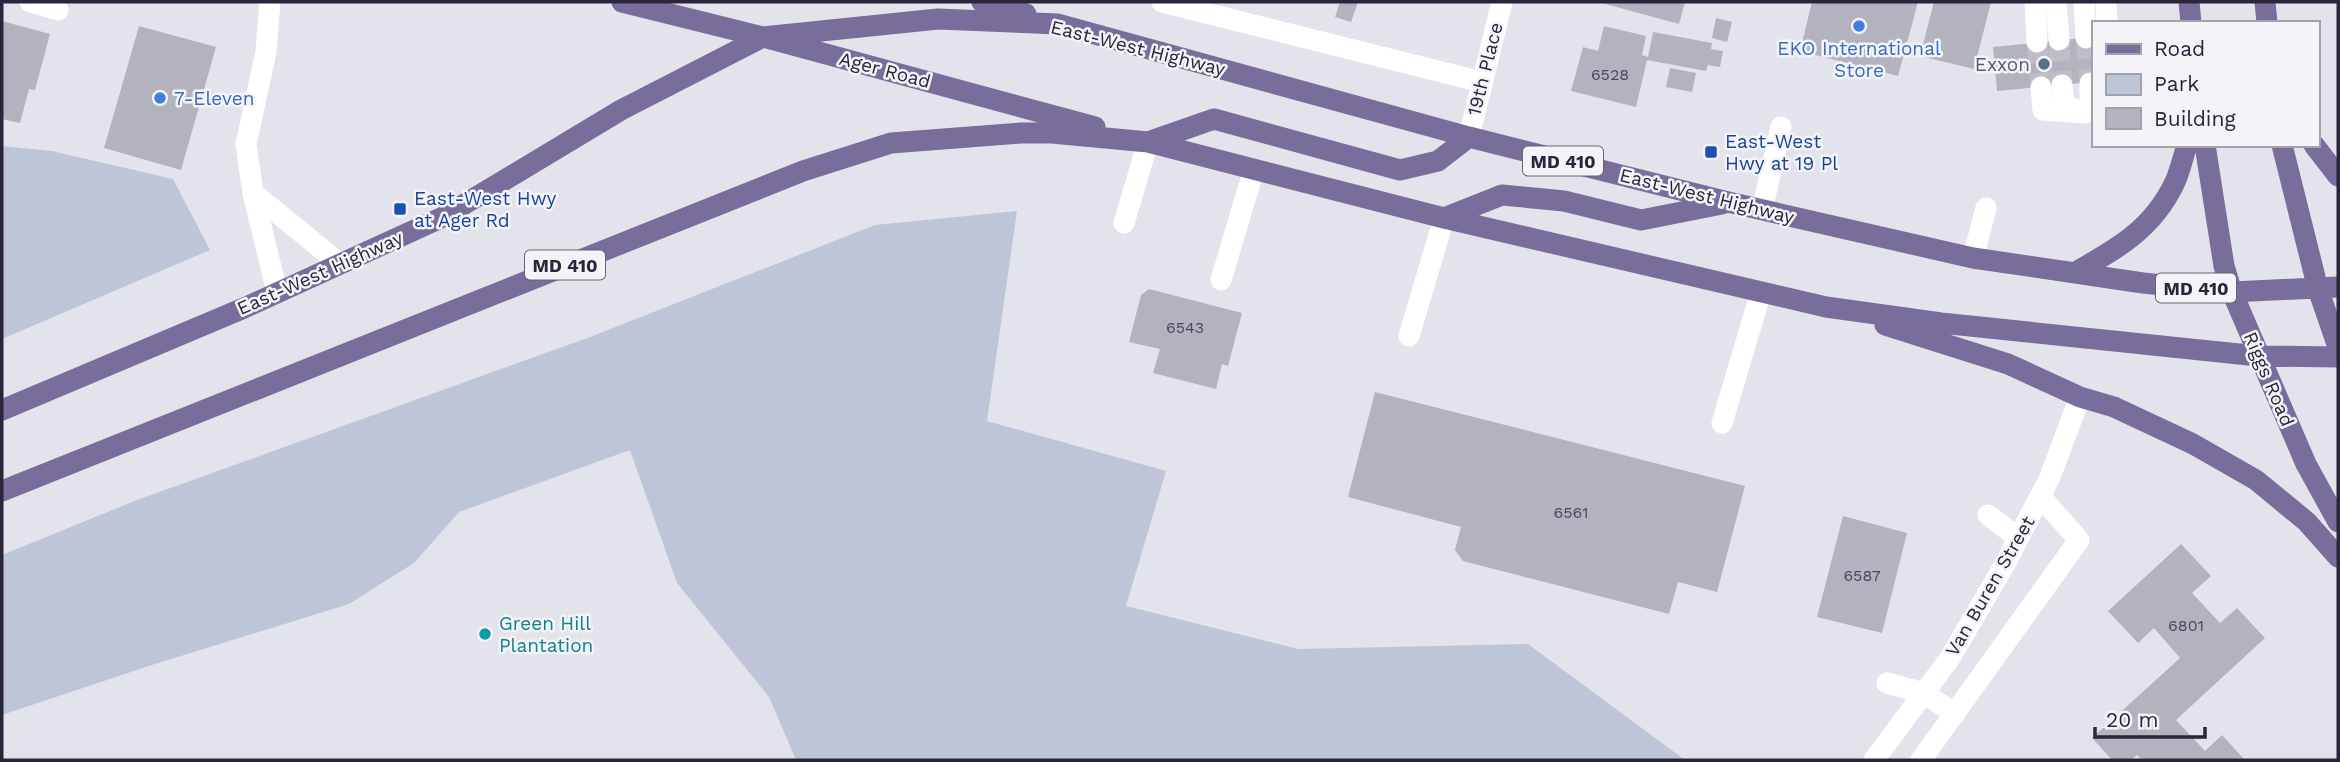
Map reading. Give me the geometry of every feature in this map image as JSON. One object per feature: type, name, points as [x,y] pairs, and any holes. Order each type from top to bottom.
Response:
[{"type":"main road","name":"Ager Road","points":[[622,2],[763,37],[1148,142]]},
{"type":"main road","points":[[982,2],[1058,24]]},
{"type":"main road","points":[[2189,2],[2191,21]]},
{"type":"main road","points":[[2265,2],[2267,21]]},
{"type":"main road","name":"East-West Highway","points":[[2,410],[277,292],[443,217],[621,110],[763,37],[938,19],[1058,24],[1469,137],[1728,202],[1973,258],[2143,284],[2232,292],[2328,288]]},
{"type":"main road","points":[[1148,142],[1214,118],[1399,170],[1438,161],[1469,137]]},
{"type":"main road","name":"MD 410","points":[[2,491],[803,171],[891,143],[1021,133],[1148,142],[1444,218],[1826,307],[1941,323],[2259,356],[2338,357]]},
{"type":"main road","points":[[2074,272],[2122,246],[2154,218],[2175,182],[2186,147]]},
{"type":"main road","name":"Riggs Road","points":[[2205,147],[2224,266],[2232,292],[2306,464],[2338,522]]},
{"type":"main road","points":[[2282,147],[2328,288],[2338,347]]},
{"type":"main road","points":[[2316,147],[2338,176]]},
{"type":"main road","points":[[1444,218],[1502,195],[1564,201],[1641,220],[1728,202]]},
{"type":"main road","points":[[1826,307],[2008,364],[2080,397],[2114,407],[2193,444],[2256,481],[2307,522],[2338,557]]},
{"type":"street","points":[[30,2],[58,10]]},
{"type":"street","points":[[270,2],[266,52],[247,144],[253,193],[277,292]]},
{"type":"street","points":[[1162,2],[1482,82]]},
{"type":"street","name":"19th Place","points":[[1469,137],[1502,2]]},
{"type":"street","points":[[2035,2],[2037,42]]},
{"type":"street","points":[[2056,2],[2059,40]]},
{"type":"street","points":[[2084,2],[2086,38]]},
{"type":"street","points":[[2106,2],[2107,21]]},
{"type":"street","points":[[2052,86],[2064,105],[2089,110],[2090,83]]},
{"type":"street","points":[[1762,210],[1781,127]]},
{"type":"street","points":[[1124,223],[1148,142]]},
{"type":"street","points":[[1221,280],[1254,169]]},
{"type":"street","points":[[253,193],[340,264]]},
{"type":"street","points":[[1973,258],[1986,208]]},
{"type":"street","points":[[1409,336],[1444,218]]},
{"type":"street","points":[[1722,423],[1761,292]]},
{"type":"street","name":"Van Buren Street","points":[[1874,760],[1950,658],[2050,477],[2080,397]]},
{"type":"street","points":[[1921,760],[2078,540],[2040,496]]},
{"type":"street","points":[[1988,514],[2018,538]]},
{"type":"street","points":[[1887,682],[1924,693],[1955,714]]},
{"type":"green space","points":[[2,146],[52,151],[173,179],[210,250],[2,339]]},
{"type":"green space","points":[[1017,211],[987,421],[1166,471],[1126,606],[1298,649],[1528,644],[1685,760],[796,760],[769,697],[677,583],[630,450],[459,512],[414,563],[349,604],[2,715],[2,555],[137,500],[590,337],[875,225]]},
{"type":"building","points":[[1340,2],[1358,2],[1351,22],[1335,17]]},
{"type":"building","points":[[1598,2],[1685,2],[1679,24]]},
{"type":"building","name":"EKO International Store","points":[[1812,2],[1918,2],[1898,76],[1800,51]]},
{"type":"building","points":[[1934,2],[1991,2],[1974,69],[1920,56]]},
{"type":"building","points":[[1716,18],[1732,22],[1727,42],[1712,38]]},
{"type":"building","points":[[2,21],[50,34],[35,90],[29,89],[20,123],[2,119]]},
{"type":"building","name":"7-Eleven","points":[[139,26],[216,47],[181,170],[104,148]]},
{"type":"building","points":[[1604,26],[1646,36],[1642,55],[1648,57],[1653,32],[1712,43],[1711,49],[1723,51],[1720,67],[1708,65],[1706,71],[1647,60],[1636,107],[1571,91],[1583,47],[1598,51]]},
{"type":"building","name":"Exxon","points":[[2092,37],[2092,82],[1997,91],[1993,47]]},
{"type":"building","points":[[1670,68],[1696,73],[1692,92],[1666,87]]},
{"type":"building","points":[[1149,289],[1242,313],[1228,366],[1222,364],[1216,389],[1153,373],[1160,349],[1129,342],[1141,295]]},
{"type":"building","points":[[1375,392],[1745,486],[1717,592],[1678,582],[1669,614],[1463,561],[1455,550],[1461,527],[1348,497]]},
{"type":"building","points":[[1843,516],[1907,533],[1882,633],[1817,617]]},
{"type":"building","points":[[2181,544],[2211,576],[2192,593],[2220,623],[2237,608],[2265,638],[2176,720],[2205,751],[2222,735],[2245,760],[2142,760],[2137,755],[2131,760],[2112,760],[2092,738],[2180,658],[2154,628],[2138,643],[2108,611]]},
{"type":"tunnel","points":[[2086,38],[2090,83]]},
{"type":"tunnel","points":[[2059,40],[2062,85]]},
{"type":"tunnel","points":[[2037,42],[2041,87]]},
{"type":"place","name":"EKO International Store","points":[[1859,26]]},
{"type":"place","name":"Exxon","points":[[2044,64]]},
{"type":"place","name":"7-Eleven","points":[[160,98]]},
{"type":"place","name":"East-West Hwy at 19 Pl","points":[[1711,152]]},
{"type":"place","name":"East-West Hwy at Ager Rd","points":[[400,209]]},
{"type":"place","name":"Green Hill Plantation","points":[[485,634]]}]
